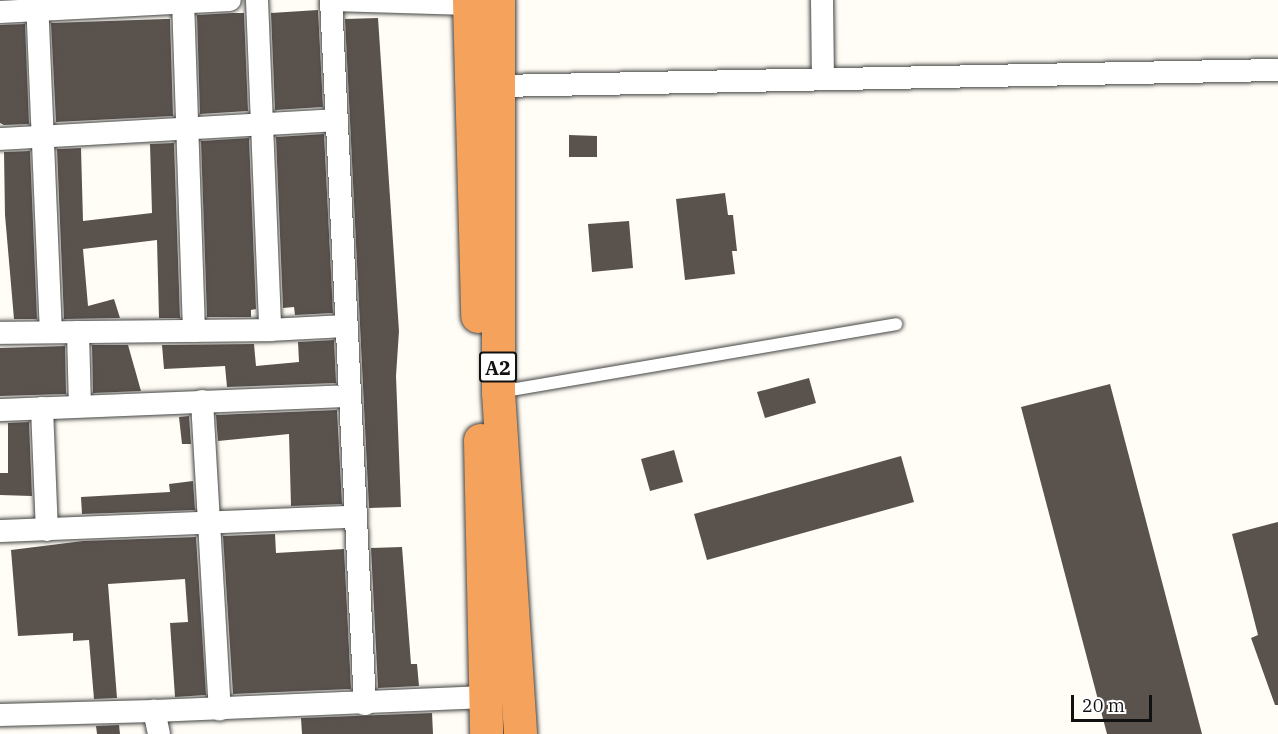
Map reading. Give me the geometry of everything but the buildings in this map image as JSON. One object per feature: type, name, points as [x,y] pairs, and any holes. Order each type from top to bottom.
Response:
[{"type":"highway","name":"A2","points":[[478,1],[499,86],[498,392],[520,734]]},
{"type":"highway","name":"A2","points":[[478,1],[486,734]]},
{"type":"street","points":[[0,12],[38,5],[230,0]]},
{"type":"street","points":[[257,0],[270,330]]},
{"type":"street","points":[[365,704],[347,396],[332,0],[478,1]]},
{"type":"street","points":[[822,0],[823,80]]},
{"type":"street","points":[[183,1],[194,331]]},
{"type":"street","points":[[38,5],[51,332]]},
{"type":"street","points":[[499,86],[1278,69]]},
{"type":"street","points":[[0,139],[336,120]]},
{"type":"street","points":[[0,333],[270,330],[344,326]]},
{"type":"street","points":[[78,332],[80,406]]},
{"type":"street","points":[[0,410],[347,396]]},
{"type":"street","points":[[202,402],[212,524],[220,709]]},
{"type":"street","points":[[42,408],[47,530]]},
{"type":"street","points":[[0,531],[354,517]]},
{"type":"street","points":[[0,715],[365,704],[486,697]]},
{"type":"street","points":[[154,711],[159,734]]},
{"type":"lane","points":[[498,392],[896,324]]}]
